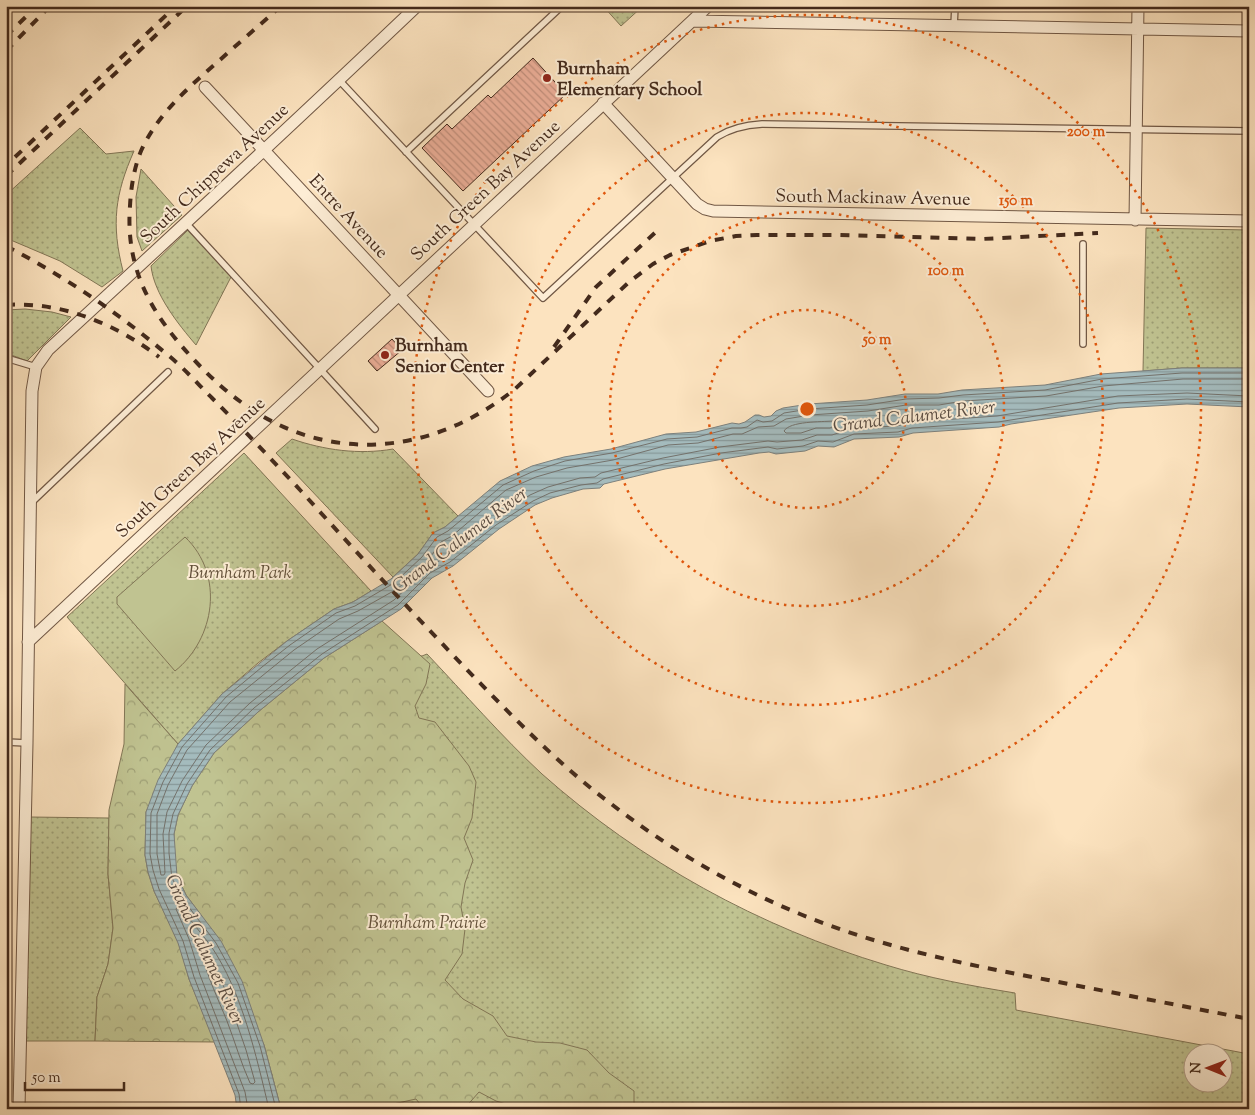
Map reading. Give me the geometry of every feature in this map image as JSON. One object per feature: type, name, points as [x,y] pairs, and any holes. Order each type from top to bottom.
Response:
[{"type":"street","name":"South Chippewa Avenue","points":[[36,367],[48,350],[264,151],[417,6]]},
{"type":"street","name":"South Green Bay Avenue","points":[[28,642],[708,6]]},
{"type":"street","points":[[1135,220],[1138,6]]},
{"type":"street","points":[[694,21],[1249,31]]},
{"type":"street","name":"Entre Avenue","points":[[205,86],[488,391]]},
{"type":"street","name":"South Mackinaw Avenue","points":[[603,104],[697,204],[714,212],[1249,222]]},
{"type":"street","points":[[19,1109],[32,391],[36,367]]},
{"type":"lane","points":[[406,152],[562,6]]},
{"type":"lane","points":[[954,26],[955,6]]},
{"type":"lane","points":[[339,80],[543,298],[717,137],[735,128],[762,124],[1249,132]]},
{"type":"lane","points":[[185,222],[376,429]]},
{"type":"lane","points":[[1082,344],[1083,244]]},
{"type":"lane","points":[[6,358],[36,367]]},
{"type":"lane","points":[[30,504],[168,372]]},
{"type":"lane","points":[[6,742],[27,743]]},
{"type":"green space","points":[[603,6],[643,6],[621,26]]},
{"type":"green space","points":[[80,128],[106,154],[134,151],[123,181],[117,210],[117,238],[123,271],[102,287],[60,261],[6,238],[6,195]]},
{"type":"green space","points":[[141,169],[182,215],[142,251],[137,237],[136,197]]},
{"type":"green space","points":[[1146,228],[1249,230],[1249,368],[1182,368],[1143,371]]},
{"type":"green space","points":[[188,230],[231,277],[196,345],[162,298],[153,277],[151,266]]},
{"type":"green space","points":[[25,309],[52,312],[71,317],[27,361],[6,353],[6,310]]},
{"type":"green space","points":[[292,439],[329,449],[367,452],[393,449],[458,516],[445,527],[433,533],[418,554],[393,577],[276,453]]},
{"type":"green space","name":"Burnham Park","points":[[244,453],[371,591],[353,602],[334,609],[258,663],[222,694],[178,744],[67,617]]},
{"type":"green space","points":[[185,537],[198,552],[206,569],[210,588],[210,606],[206,625],[199,642],[189,658],[175,671],[117,604],[117,597]]},
{"type":"green space","points":[[382,621],[430,664],[426,684],[415,706],[419,718],[435,722],[469,766],[476,782],[472,818],[464,838],[473,860],[465,883],[461,907],[465,929],[462,954],[445,980],[463,999],[493,1016],[507,1036],[536,1042],[560,1043],[587,1050],[609,1073],[634,1091],[634,1109],[523,1109],[496,1101],[479,1092],[464,1109],[424,1109],[416,1099],[393,1104],[387,1109],[281,1109],[264,1045],[200,914],[186,895],[177,876],[174,834],[178,815],[192,786],[214,753],[258,712],[324,658]]},
{"type":"green space","name":"Burnham Prairie","points":[[427,654],[527,760],[580,806],[620,836],[704,888],[747,911],[793,932],[886,965],[918,974],[1015,993],[1016,1010],[1185,1042],[1182,1042],[1182,1092],[1232,1092],[1232,1051],[1249,1054],[1249,1109],[283,1109],[410,655],[422,656]]},
{"type":"green space","points":[[125,684],[178,744],[146,812],[145,855],[154,891],[179,943],[189,979],[215,1042],[95,1041],[97,997],[108,964],[113,928],[108,874],[109,810],[124,744]]},
{"type":"green space","points":[[30,817],[109,818],[108,874],[113,928],[108,964],[97,997],[95,1041],[26,1041]]},
{"type":"water","name":"Grand Calumet River","points":[[1182,368],[1249,368],[1249,407],[1187,404],[1119,408],[999,427],[913,433],[899,437],[854,439],[834,447],[818,446],[805,451],[776,454],[769,452],[759,453],[665,469],[604,484],[600,488],[583,489],[552,498],[535,505],[499,529],[453,566],[432,578],[401,609],[324,658],[258,712],[214,753],[192,786],[178,815],[174,834],[177,876],[186,895],[221,941],[242,981],[264,1045],[281,1109],[237,1109],[235,1095],[189,979],[178,943],[154,891],[148,872],[145,855],[146,812],[158,780],[178,744],[222,694],[287,641],[334,609],[353,602],[391,579],[418,554],[433,533],[445,527],[500,481],[532,466],[564,457],[611,449],[666,434],[696,432],[732,423],[739,424],[755,415],[771,416],[783,408],[809,404],[867,400],[905,394],[938,394],[962,390],[1045,385],[1101,374]]},
{"type":"building","points":[[533,58],[566,94],[463,191],[422,148],[447,124],[452,129],[488,95],[491,98]]},
{"type":"building","name":"Burnham Senior Center","points":[[392,339],[402,350],[377,371],[368,361]]},
{"type":"railway","points":[[6,36],[37,6]]},
{"type":"railway","points":[[6,51],[50,6]]},
{"type":"railway","points":[[15,157],[176,6]]},
{"type":"railway","points":[[6,176],[187,6]]},
{"type":"railway","points":[[281,6],[209,69],[176,101],[156,124],[141,151],[135,171],[130,199],[130,230],[132,252],[146,292],[156,311],[182,347],[213,379],[245,405],[281,426],[320,439],[365,445],[388,444],[411,440],[455,426],[496,403],[515,389],[629,282],[653,264],[670,255],[710,241],[736,236],[757,235],[982,239],[1098,233]]},
{"type":"railway","points":[[554,347],[596,287],[658,230]]},
{"type":"railway","points":[[6,246],[87,294],[126,321],[176,362],[257,444],[432,633],[525,728],[592,789],[632,820],[678,851],[725,878],[775,903],[830,926],[891,945],[985,968],[1249,1019]]},
{"type":"railway","points":[[6,305],[47,307],[87,317],[125,334],[159,357]]},
{"type":"place","name":"Burnham Elementary School","points":[[547,78]]},
{"type":"place","name":"Burnham Senior Center","points":[[385,355]]}]
